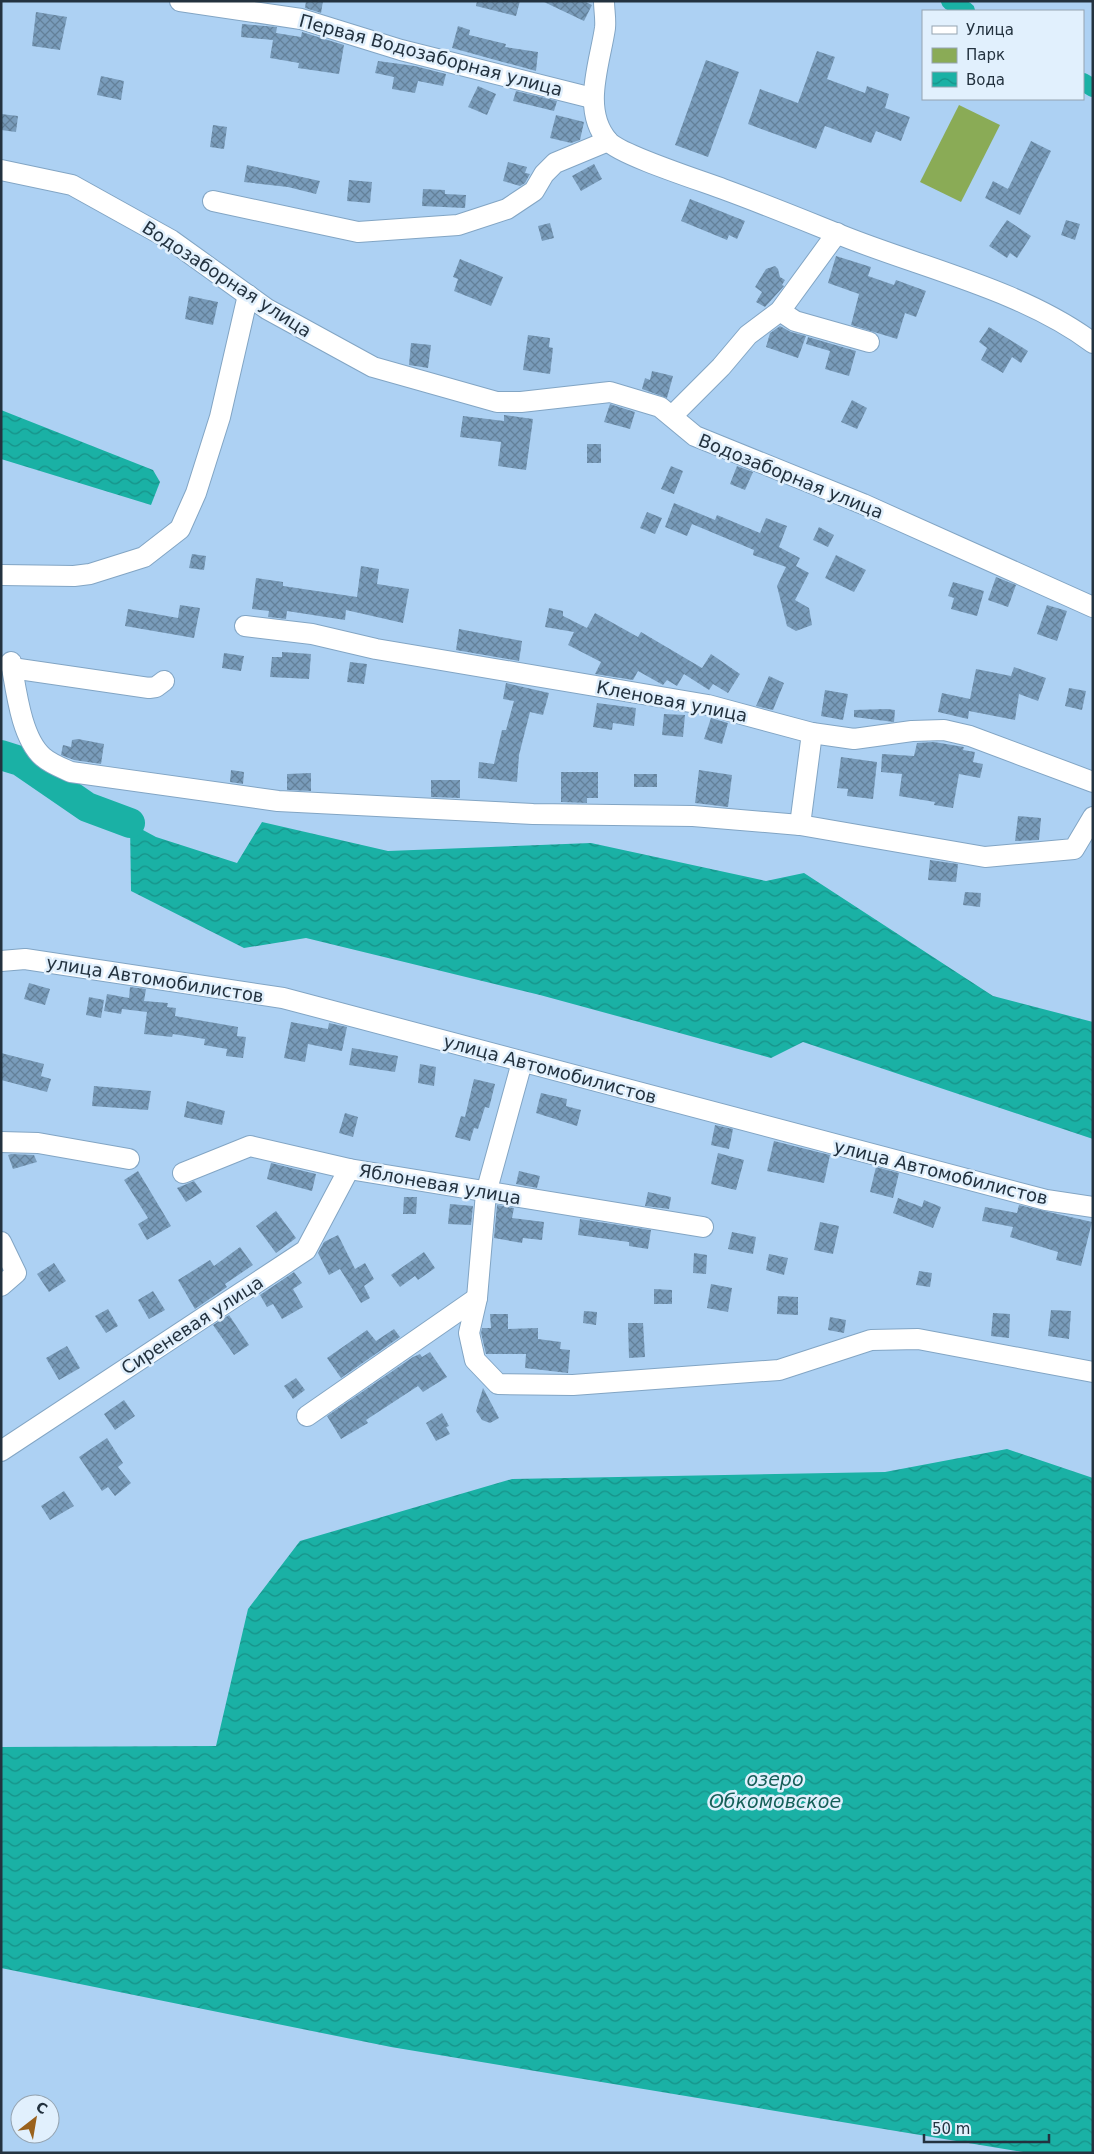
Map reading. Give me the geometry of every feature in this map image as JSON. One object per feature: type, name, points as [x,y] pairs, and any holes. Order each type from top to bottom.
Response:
[{"type":"street","name":"Первая Водозаборная улица","points":[[180,1],[301,19],[401,50],[592,98]]},
{"type":"street","points":[[604,1],[605,26],[592,98],[597,120],[608,141],[672,171],[783,211],[837,234],[932,267],[1035,309],[1093,343]]},
{"type":"street","points":[[213,201],[358,232],[458,225],[507,209],[534,191],[544,174],[555,163],[608,141]]},
{"type":"street","name":"Водозаборная улица","points":[[1,170],[72,185],[171,240],[267,309],[372,367],[497,402],[521,402],[610,392],[660,407],[695,436],[863,504],[1093,607]]},
{"type":"street","points":[[672,416],[748,335],[780,311],[837,234]]},
{"type":"street","points":[[1,575],[90,574],[144,557],[180,529],[196,493],[220,417],[248,296]]},
{"type":"street","points":[[780,311],[796,321],[869,342]]},
{"type":"street","name":"Кленовая улица","points":[[245,626],[312,634],[376,649],[708,705],[812,732],[854,739],[912,731],[944,730],[970,736],[1093,782]]},
{"type":"street","points":[[164,681],[156,687],[149,688],[11,665],[27,734],[34,747],[43,757],[71,772],[278,801],[533,814],[693,816],[800,825],[985,858],[1074,849],[1093,817]]},
{"type":"street","points":[[800,825],[812,732]]},
{"type":"street","name":"улица Автомобилистов","points":[[1,961],[25,959],[283,998],[1046,1200],[1093,1207]]},
{"type":"street","points":[[522,1062],[486,1193],[478,1298],[469,1333],[475,1360],[498,1384],[573,1385],[779,1370],[871,1340],[918,1339],[1093,1372]]},
{"type":"street","points":[[1,1142],[38,1143],[129,1159]]},
{"type":"street","name":"Яблоневая улица","points":[[183,1173],[250,1146],[349,1169],[486,1193],[703,1227]]},
{"type":"street","name":"Сиреневая улица","points":[[1,1451],[306,1250],[349,1169]]},
{"type":"street","points":[[1,1242],[16,1272],[14,1277],[1,1286]]},
{"type":"street","points":[[307,1416],[478,1298]]},
{"type":"green space","points":[[959,105],[1000,125],[961,202],[920,182]]},
{"type":"water","points":[[1,410],[153,470],[160,482],[151,505],[1,459]]},
{"type":"water","points":[[262,822],[388,851],[591,843],[766,881],[804,873],[993,996],[1093,1022],[1093,1139],[803,1042],[771,1058],[540,995],[306,938],[244,948],[131,891],[130,823],[156,837],[237,863]]},
{"type":"water","name":"озеро Обкомовское","points":[[1007,1449],[1093,1478],[1093,2153],[1029,2153],[391,2047],[1,1968],[1,1747],[216,1746],[248,1609],[300,1541],[512,1479],[885,1472]]},
{"type":"building","points":[[306,1],[323,1],[321,13],[305,8]]},
{"type":"building","points":[[477,1],[520,1],[516,16],[476,6]]},
{"type":"building","points":[[542,1],[584,1],[592,5],[584,21]]},
{"type":"building","points":[[36,12],[67,17],[60,50],[32,46]]},
{"type":"building","points":[[242,24],[277,27],[276,33],[301,37],[302,32],[344,45],[339,74],[298,68],[299,63],[270,58],[273,40],[241,37]]},
{"type":"building","points":[[458,26],[470,30],[469,35],[506,44],[505,47],[538,52],[536,71],[452,48]]},
{"type":"building","points":[[817,51],[835,57],[827,79],[865,93],[867,86],[889,94],[885,108],[910,117],[901,141],[876,131],[871,143],[825,126],[816,149],[748,124],[760,89],[798,103]]},
{"type":"building","points":[[706,60],[739,72],[708,157],[675,145]]},
{"type":"building","points":[[378,61],[415,66],[446,74],[443,86],[418,81],[415,93],[392,89],[394,77],[375,73]]},
{"type":"building","points":[[101,76],[124,81],[121,100],[97,95]]},
{"type":"building","points":[[478,86],[496,94],[487,115],[468,107]]},
{"type":"building","points":[[516,91],[557,101],[554,111],[513,101]]},
{"type":"building","points":[[1,114],[18,116],[16,132],[1,130]]},
{"type":"building","points":[[556,115],[584,122],[580,140],[571,143],[550,138]]},
{"type":"building","points":[[213,125],[227,127],[224,149],[210,147]]},
{"type":"building","points":[[1031,141],[1051,151],[1020,215],[985,198],[993,181],[1008,189]]},
{"type":"building","points":[[508,162],[527,167],[525,173],[530,174],[525,183],[520,186],[503,181]]},
{"type":"building","points":[[594,164],[602,179],[581,191],[572,176]]},
{"type":"building","points":[[247,165],[320,181],[316,194],[288,187],[244,182]]},
{"type":"building","points":[[349,180],[372,182],[370,203],[347,201]]},
{"type":"building","points":[[423,189],[445,190],[445,194],[466,195],[465,208],[422,206]]},
{"type":"building","points":[[690,199],[745,221],[737,239],[729,235],[727,240],[681,221]]},
{"type":"building","points":[[1007,220],[1031,236],[1017,258],[1010,253],[1007,258],[989,246]]},
{"type":"building","points":[[1066,220],[1080,224],[1075,240],[1061,235]]},
{"type":"building","points":[[550,223],[554,238],[542,241],[538,226]]},
{"type":"building","points":[[836,256],[871,267],[868,276],[894,285],[896,280],[926,291],[916,317],[905,313],[897,339],[851,325],[859,294],[828,283]]},
{"type":"building","points":[[460,259],[503,277],[491,306],[454,291],[458,279],[453,277]]},
{"type":"building","points":[[775,266],[780,277],[785,280],[782,285],[784,286],[765,307],[756,302],[762,292],[755,287],[766,269]]},
{"type":"building","points":[[189,296],[218,302],[213,325],[185,319]]},
{"type":"building","points":[[780,326],[791,332],[806,336],[798,358],[766,347],[770,333]]},
{"type":"building","points":[[989,327],[1028,351],[1021,363],[1012,357],[1003,373],[981,360],[987,348],[979,342]]},
{"type":"building","points":[[528,335],[550,338],[549,347],[553,348],[550,374],[523,370]]},
{"type":"building","points":[[808,337],[856,351],[849,376],[825,369],[830,351],[806,344]]},
{"type":"building","points":[[411,343],[431,345],[428,368],[409,365]]},
{"type":"building","points":[[652,371],[673,376],[667,398],[642,389],[645,378],[650,380]]},
{"type":"building","points":[[852,400],[867,408],[857,429],[841,422]]},
{"type":"building","points":[[610,404],[635,412],[630,429],[604,422]]},
{"type":"building","points":[[504,415],[533,419],[526,470],[498,466],[501,442],[460,437],[463,416],[504,421]]},
{"type":"building","points":[[587,444],[601,444],[601,463],[587,463]]},
{"type":"building","points":[[671,466],[683,471],[674,494],[661,489]]},
{"type":"building","points":[[737,466],[753,472],[745,490],[730,484]]},
{"type":"building","points":[[674,503],[715,520],[717,515],[760,533],[766,518],[787,526],[779,547],[800,558],[796,566],[809,573],[795,600],[809,608],[812,625],[796,631],[787,626],[777,586],[786,567],[753,555],[754,550],[692,524],[687,536],[665,527]]},
{"type":"building","points":[[647,512],[662,518],[655,534],[640,528]]},
{"type":"building","points":[[819,527],[834,535],[828,547],[813,540]]},
{"type":"building","points":[[192,554],[206,556],[204,570],[189,568]]},
{"type":"building","points":[[836,555],[866,570],[854,592],[825,578]]},
{"type":"building","points":[[361,566],[379,569],[377,584],[409,589],[403,623],[346,610],[345,620],[287,611],[286,619],[268,617],[269,611],[252,609],[256,578],[283,582],[283,586],[357,597]]},
{"type":"building","points":[[996,577],[1016,585],[1008,607],[988,600]]},
{"type":"building","points":[[953,582],[984,591],[977,616],[951,609],[954,598],[948,596]]},
{"type":"building","points":[[180,605],[200,608],[194,638],[125,626],[128,609],[178,618]]},
{"type":"building","points":[[1047,605],[1067,611],[1057,641],[1037,634]]},
{"type":"building","points":[[549,608],[563,611],[563,616],[587,628],[595,613],[638,637],[641,632],[702,668],[711,654],[740,674],[728,693],[713,684],[709,690],[684,674],[677,686],[667,680],[663,685],[638,671],[633,680],[595,674],[601,662],[568,645],[574,632],[545,627]]},
{"type":"building","points":[[459,629],[522,641],[519,661],[456,650]]},
{"type":"building","points":[[282,652],[311,654],[309,679],[270,677],[272,657],[282,657]]},
{"type":"building","points":[[224,653],[244,656],[241,671],[222,668]]},
{"type":"building","points":[[350,662],[367,664],[364,684],[347,682]]},
{"type":"building","points":[[1014,667],[1046,678],[1038,701],[1019,694],[1015,720],[969,711],[968,719],[938,712],[942,693],[970,699],[976,669],[1011,676]]},
{"type":"building","points":[[769,676],[784,683],[773,710],[756,706]]},
{"type":"building","points":[[506,683],[549,693],[543,715],[530,712],[519,755],[517,782],[478,778],[479,762],[494,764],[502,730],[506,730],[514,701],[503,699]]},
{"type":"building","points":[[1069,688],[1086,691],[1082,710],[1065,706]]},
{"type":"building","points":[[825,690],[848,694],[843,720],[821,716]]},
{"type":"building","points":[[597,703],[636,708],[634,726],[613,723],[612,730],[593,727]]},
{"type":"building","points":[[854,710],[895,710],[894,722],[854,717]]},
{"type":"building","points":[[664,714],[685,715],[683,737],[662,735]]},
{"type":"building","points":[[711,718],[728,723],[722,744],[704,739]]},
{"type":"building","points":[[78,739],[104,744],[101,764],[74,760],[61,755],[63,745],[71,747],[72,740]]},
{"type":"building","points":[[934,742],[964,747],[963,750],[975,752],[973,762],[983,764],[980,778],[959,774],[953,808],[934,805],[935,802],[899,796],[902,774],[881,772],[882,754],[914,756],[917,743]]},
{"type":"building","points":[[841,757],[877,762],[873,799],[847,796],[848,789],[837,788]]},
{"type":"building","points":[[231,770],[244,772],[243,784],[230,782]]},
{"type":"building","points":[[699,770],[732,775],[728,807],[695,803]]},
{"type":"building","points":[[561,772],[598,772],[598,798],[587,798],[587,803],[561,802]]},
{"type":"building","points":[[311,773],[311,791],[287,790],[287,774]]},
{"type":"building","points":[[634,774],[657,774],[657,787],[634,787]]},
{"type":"building","points":[[431,780],[460,780],[460,798],[431,797]]},
{"type":"building","points":[[1018,816],[1041,818],[1039,840],[1015,841]]},
{"type":"building","points":[[930,860],[958,864],[956,882],[928,880]]},
{"type":"building","points":[[965,892],[981,893],[980,907],[963,905]]},
{"type":"building","points":[[29,983],[50,989],[45,1005],[24,999]]},
{"type":"building","points":[[130,987],[146,989],[144,1001],[168,1003],[167,1007],[176,1008],[175,1016],[238,1027],[237,1036],[246,1037],[243,1058],[226,1056],[227,1049],[204,1045],[205,1039],[173,1034],[172,1037],[144,1034],[147,1012],[122,1009],[121,1014],[104,1011],[107,994],[129,998]]},
{"type":"building","points":[[89,997],[104,1000],[101,1018],[86,1015]]},
{"type":"building","points":[[291,1022],[328,1029],[329,1023],[347,1027],[342,1051],[308,1044],[305,1062],[284,1058]]},
{"type":"building","points":[[352,1048],[398,1056],[395,1072],[349,1065]]},
{"type":"building","points":[[1,1053],[44,1064],[41,1076],[51,1079],[47,1092],[1,1080]]},
{"type":"building","points":[[420,1064],[436,1067],[434,1086],[418,1083]]},
{"type":"building","points":[[474,1079],[495,1084],[489,1108],[485,1107],[478,1129],[474,1128],[470,1141],[455,1137],[461,1116],[465,1117]]},
{"type":"building","points":[[94,1086],[151,1091],[148,1110],[92,1106]]},
{"type":"building","points":[[541,1093],[567,1099],[566,1106],[581,1110],[577,1126],[536,1113]]},
{"type":"building","points":[[187,1101],[225,1111],[222,1125],[184,1117]]},
{"type":"building","points":[[345,1113],[358,1117],[353,1137],[339,1133]]},
{"type":"building","points":[[715,1125],[733,1129],[729,1149],[711,1145]]},
{"type":"building","points":[[774,1141],[830,1155],[824,1183],[767,1171]]},
{"type":"building","points":[[718,1153],[744,1160],[736,1190],[711,1184]]},
{"type":"building","points":[[8,1155],[34,1155],[37,1162],[13,1169]]},
{"type":"building","points":[[271,1163],[316,1174],[312,1191],[267,1179]]},
{"type":"building","points":[[876,1167],[899,1173],[893,1198],[870,1192]]},
{"type":"building","points":[[138,1171],[171,1226],[147,1240],[138,1224],[148,1218],[124,1180]]},
{"type":"building","points":[[519,1171],[540,1176],[537,1188],[516,1184]]},
{"type":"building","points":[[194,1181],[202,1192],[186,1202],[177,1188]]},
{"type":"building","points":[[648,1192],[671,1197],[669,1209],[645,1206]]},
{"type":"building","points":[[404,1197],[417,1197],[416,1214],[403,1214]]},
{"type":"building","points":[[898,1198],[922,1207],[924,1200],[941,1207],[933,1228],[893,1213]]},
{"type":"building","points":[[450,1204],[473,1206],[471,1225],[448,1224]]},
{"type":"building","points":[[497,1205],[514,1208],[512,1218],[544,1222],[542,1240],[523,1238],[522,1243],[494,1238]]},
{"type":"building","points":[[1019,1205],[1092,1222],[1081,1266],[1056,1260],[1058,1252],[1010,1237],[1013,1227],[982,1221],[985,1207],[1017,1213]]},
{"type":"building","points":[[276,1211],[296,1238],[276,1253],[256,1226]]},
{"type":"building","points":[[580,1219],[651,1230],[648,1249],[629,1246],[629,1242],[578,1235]]},
{"type":"building","points":[[820,1222],[839,1226],[833,1254],[814,1250]]},
{"type":"building","points":[[732,1232],[756,1237],[753,1254],[728,1249]]},
{"type":"building","points":[[338,1235],[355,1269],[365,1263],[374,1279],[364,1286],[370,1298],[361,1303],[340,1269],[329,1275],[318,1253],[324,1242]]},
{"type":"building","points":[[240,1247],[253,1265],[225,1284],[227,1287],[195,1309],[178,1280],[210,1260],[214,1266]]},
{"type":"building","points":[[424,1252],[435,1268],[418,1280],[415,1276],[400,1287],[391,1275]]},
{"type":"building","points":[[694,1253],[707,1255],[706,1274],[693,1273]]},
{"type":"building","points":[[769,1254],[788,1258],[784,1275],[766,1270]]},
{"type":"building","points":[[54,1263],[66,1281],[49,1292],[37,1274]]},
{"type":"building","points":[[919,1271],[932,1273],[930,1287],[916,1285]]},
{"type":"building","points":[[294,1272],[302,1283],[293,1289],[303,1307],[282,1319],[273,1304],[267,1307],[260,1295]]},
{"type":"building","points":[[711,1284],[732,1288],[728,1312],[707,1308]]},
{"type":"building","points":[[654,1289],[672,1290],[672,1304],[654,1304]]},
{"type":"building","points":[[153,1291],[165,1310],[149,1319],[138,1300]]},
{"type":"building","points":[[778,1296],[798,1297],[798,1315],[777,1314]]},
{"type":"building","points":[[108,1309],[118,1326],[106,1333],[95,1316]]},
{"type":"building","points":[[1051,1310],[1071,1311],[1069,1339],[1048,1336]]},
{"type":"building","points":[[584,1311],[597,1312],[596,1325],[583,1323]]},
{"type":"building","points":[[993,1313],[1010,1314],[1009,1338],[991,1336]]},
{"type":"building","points":[[490,1314],[508,1314],[508,1329],[538,1328],[538,1339],[561,1342],[560,1349],[570,1350],[568,1373],[525,1368],[526,1354],[486,1354],[481,1333],[482,1328],[491,1328]]},
{"type":"building","points":[[229,1315],[249,1345],[234,1355],[213,1325]]},
{"type":"building","points":[[830,1317],[846,1320],[844,1333],[828,1330]]},
{"type":"building","points":[[628,1323],[643,1323],[645,1357],[629,1358]]},
{"type":"building","points":[[394,1329],[400,1337],[341,1378],[327,1358],[367,1330],[376,1341]]},
{"type":"building","points":[[67,1346],[80,1368],[59,1380],[46,1358]]},
{"type":"building","points":[[430,1352],[447,1377],[423,1392],[418,1386],[366,1420],[368,1423],[341,1439],[327,1416],[413,1357],[420,1354],[422,1357]]},
{"type":"building","points":[[296,1378],[305,1390],[293,1399],[284,1386]]},
{"type":"building","points":[[483,1388],[499,1418],[490,1423],[482,1420],[476,1411]]},
{"type":"building","points":[[124,1400],[135,1416],[115,1430],[104,1414]]},
{"type":"building","points":[[442,1413],[449,1426],[446,1427],[450,1434],[436,1441],[426,1423]]},
{"type":"building","points":[[107,1438],[123,1463],[118,1467],[131,1483],[115,1496],[108,1487],[102,1491],[79,1457]]},
{"type":"building","points":[[64,1491],[74,1506],[50,1520],[41,1506]]},
{"type":"waterway","points":[[950,1],[964,10]]},
{"type":"waterway","points":[[1084,83],[1093,88]]},
{"type":"waterway","points":[[1,755],[20,761],[87,807],[130,823]]}]
